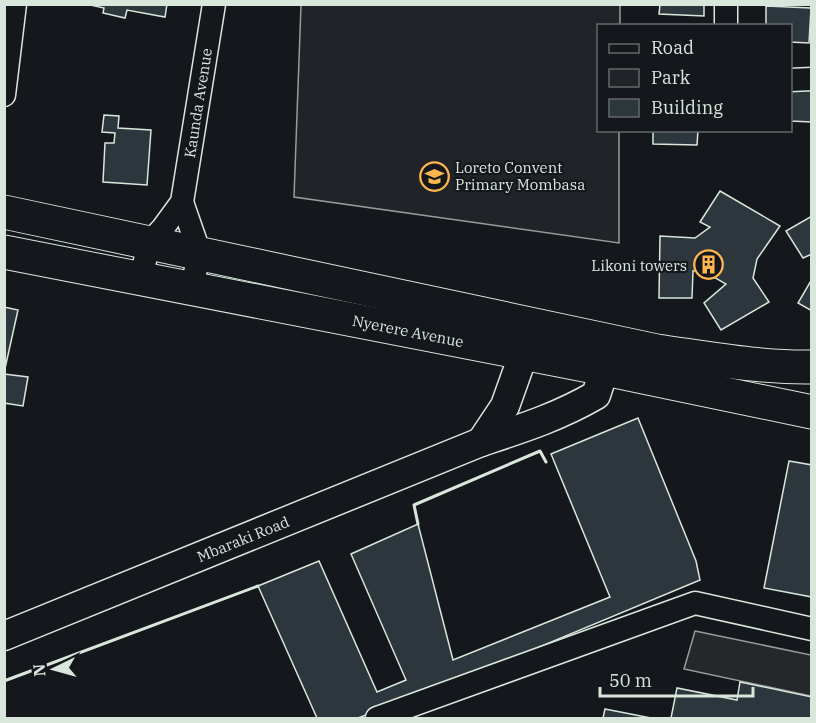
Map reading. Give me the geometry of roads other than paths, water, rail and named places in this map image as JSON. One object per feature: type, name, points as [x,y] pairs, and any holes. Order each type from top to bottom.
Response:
[{"type":"highway","name":"Nyerere Avenue","points":[[4,212],[200,254],[529,339]]},
{"type":"highway","name":"Nyerere Avenue","points":[[4,252],[191,288],[529,339],[609,355],[812,412]]},
{"type":"highway","name":"Nyerere Avenue","points":[[609,355],[657,351],[720,360],[812,367]]},
{"type":"main road","points":[[481,442],[505,406],[529,339]]},
{"type":"main road","name":"Mbaraki Road","points":[[4,636],[481,442],[549,420],[596,395],[609,355]]},
{"type":"street","points":[[4,95],[15,4]]},
{"type":"street","name":"Kaunda Avenue","points":[[149,243],[182,202],[214,4]]},
{"type":"street","points":[[726,4],[726,24]]},
{"type":"street","points":[[792,80],[812,79]]},
{"type":"street","name":"Kaunda Avenue","points":[[182,202],[200,254]]},
{"type":"street","points":[[141,278],[149,243]]},
{"type":"street","points":[[191,288],[200,254]]},
{"type":"street","points":[[377,718],[695,603],[812,629]]},
{"type":"place","name":"Loreto Convent Primary Mombasa","points":[[434,176]]},
{"type":"place","name":"Likoni towers","points":[[708,265]]}]
